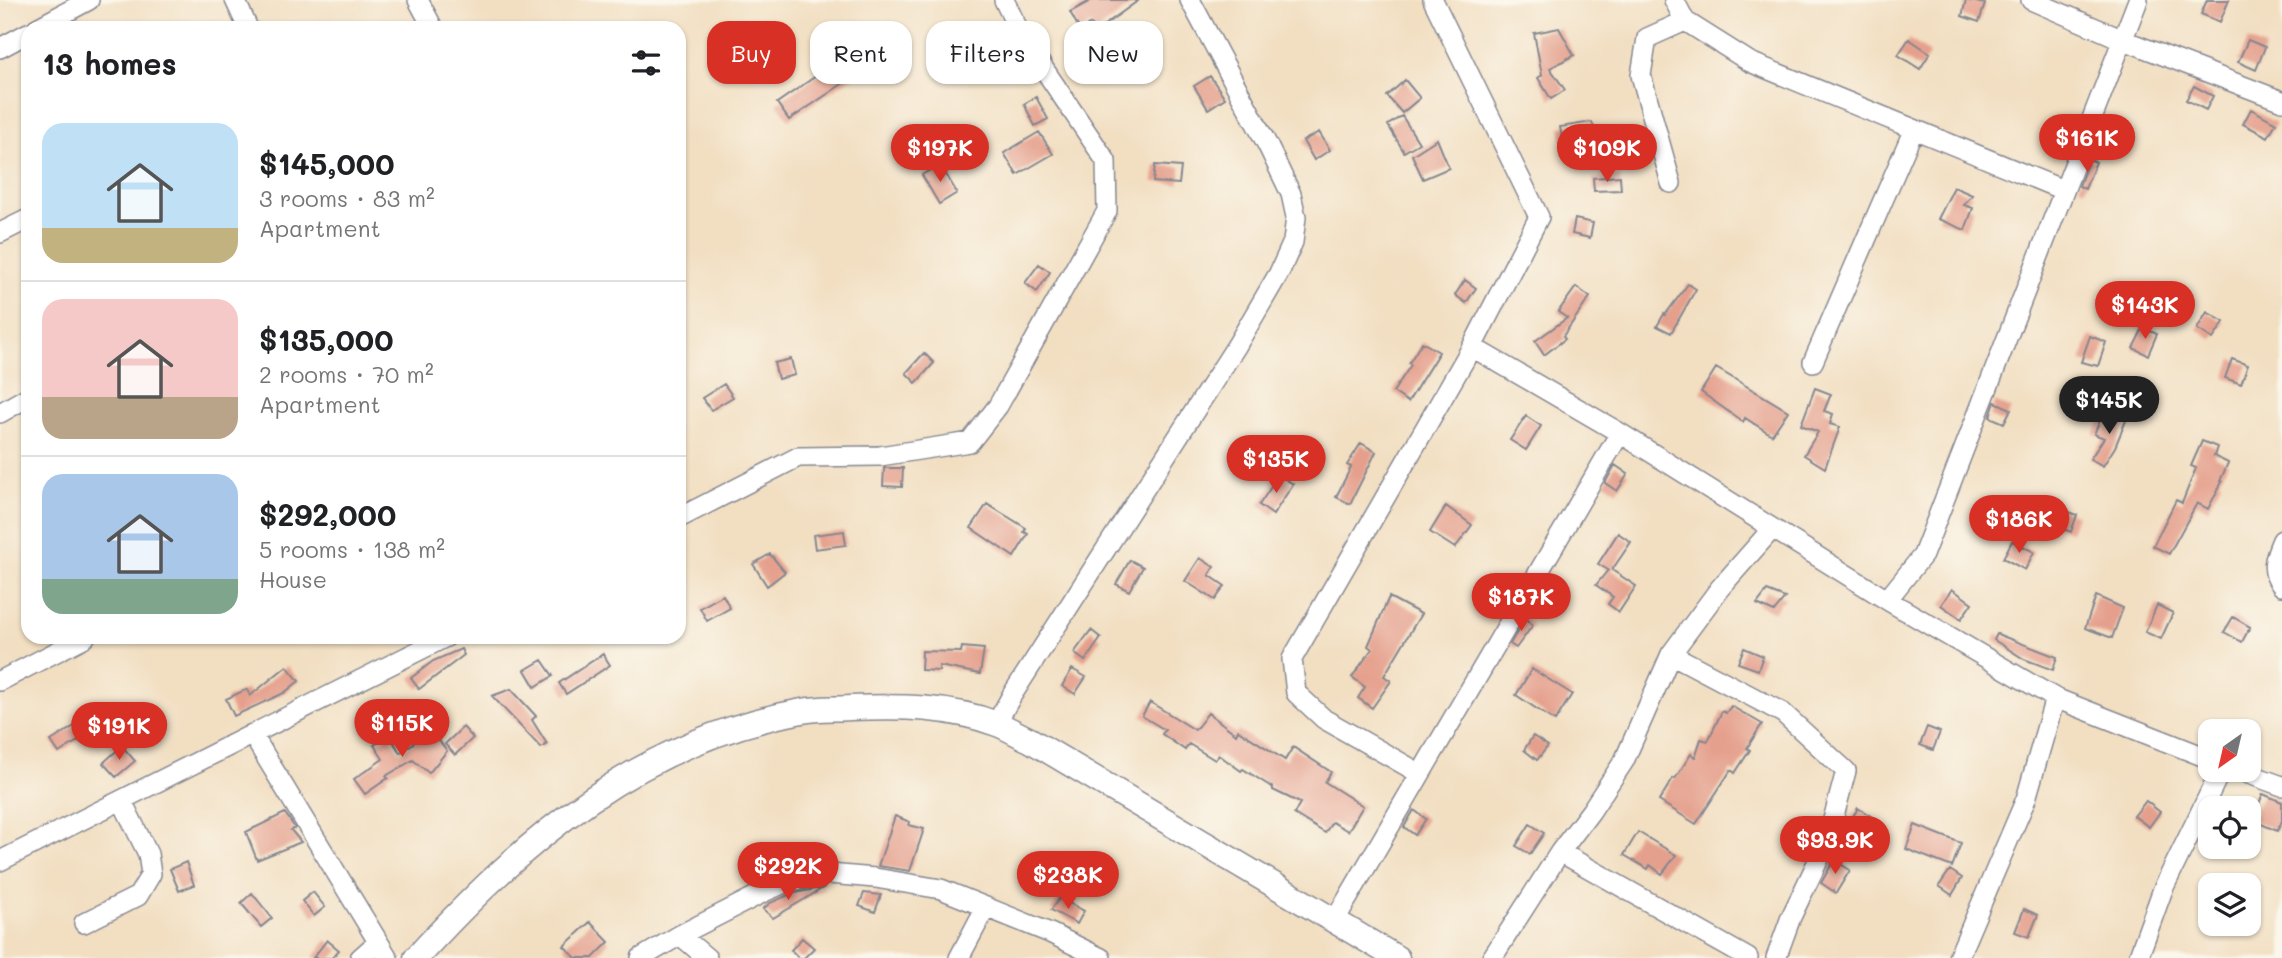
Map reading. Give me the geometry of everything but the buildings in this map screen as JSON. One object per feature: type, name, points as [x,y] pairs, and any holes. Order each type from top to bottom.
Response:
[{"type":"street","points":[[50,21],[89,0]]},
{"type":"street","points":[[235,0],[245,21]]},
{"type":"street","points":[[418,0],[429,21]]},
{"type":"street","points":[[686,508],[798,457],[880,456],[970,442],[998,405],[1107,211],[1106,161],[1021,35],[1003,0]]},
{"type":"street","points":[[996,724],[1237,345],[1279,273],[1293,242],[1296,217],[1291,194],[1190,0]]},
{"type":"street","points":[[1419,773],[1325,719],[1296,693],[1292,659],[1472,346],[1539,217],[1433,0]]},
{"type":"street","points":[[1674,0],[1685,21],[1750,62],[2063,190]]},
{"type":"street","points":[[2031,0],[2121,39],[2281,97]]},
{"type":"street","points":[[1887,600],[1923,555],[2138,0]]},
{"type":"street","points":[[1671,183],[1641,75],[1647,38],[1685,21]]},
{"type":"street","points":[[0,48],[21,37]]},
{"type":"street","points":[[1813,362],[1914,130]]},
{"type":"street","points":[[0,233],[21,222]]},
{"type":"street","points":[[1472,346],[1620,433],[1887,600],[2055,698],[2198,754]]},
{"type":"street","points":[[0,413],[21,401]]},
{"type":"street","points":[[1335,920],[1620,433]]},
{"type":"street","points":[[1492,958],[1560,852],[1624,761],[1671,654],[1720,588],[1772,529]]},
{"type":"street","points":[[2282,540],[2273,562],[2277,580],[2282,586]]},
{"type":"street","points":[[0,681],[71,644]]},
{"type":"street","points":[[0,861],[432,644]]},
{"type":"street","points":[[1671,654],[1783,713],[1846,771],[1827,842],[1791,917],[1776,958]]},
{"type":"street","points":[[1958,958],[2026,799],[2055,698]]},
{"type":"street","points":[[416,958],[508,864],[597,794],[650,764],[711,735],[804,710],[899,706],[953,712],[996,724],[1030,740],[1397,958]]},
{"type":"street","points":[[252,734],[383,950],[360,958]]},
{"type":"street","points":[[2261,778],[2282,786]]},
{"type":"street","points":[[2138,958],[2163,889],[2215,782]]},
{"type":"street","points":[[84,923],[138,896],[151,874],[148,854],[122,801]]},
{"type":"street","points":[[1560,852],[1748,958]]},
{"type":"street","points":[[641,958],[766,891],[787,882],[829,874],[875,878],[941,889],[1050,933],[1101,958]]},
{"type":"street","points":[[959,958],[986,908]]},
{"type":"street","points":[[680,935],[707,958]]}]
